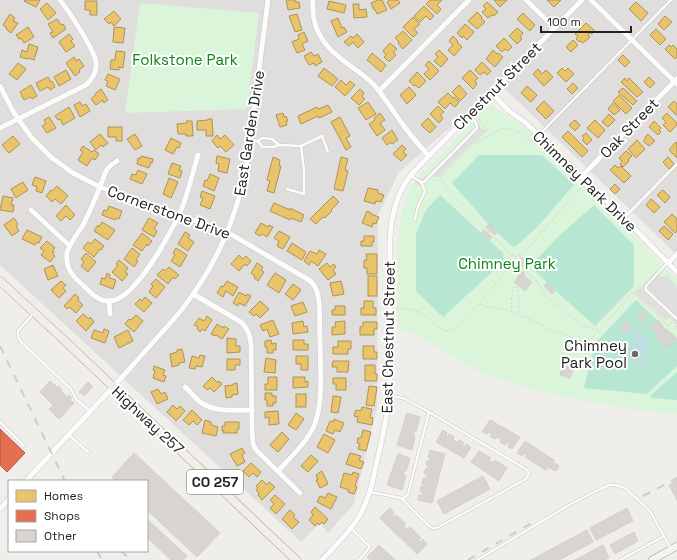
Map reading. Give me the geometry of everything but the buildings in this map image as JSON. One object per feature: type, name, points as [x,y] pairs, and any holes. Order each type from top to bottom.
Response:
[{"type":"main road","name":"Highway 257","points":[[0,281],[296,560]]},
{"type":"street","points":[[0,128],[86,85],[95,72],[96,64],[94,54],[60,0]]},
{"type":"street","name":"East Garden Drive","points":[[27,480],[113,387],[173,319],[193,294],[214,258],[227,232],[241,193],[250,140],[268,0]]},
{"type":"street","points":[[313,0],[312,10],[315,23],[325,44],[336,55],[374,85],[428,156]]},
{"type":"street","points":[[379,91],[469,0]]},
{"type":"street","points":[[526,0],[555,28]]},
{"type":"street","name":"Chestnut Street","points":[[428,156],[582,0]]},
{"type":"street","points":[[591,0],[676,82]]},
{"type":"street","name":"Oak Street","points":[[581,177],[676,82]]},
{"type":"street","name":"Cornerstone Drive","points":[[0,86],[18,119],[32,138],[52,158],[73,173],[100,187],[227,232],[309,280],[313,284],[317,291],[319,305],[320,401],[312,431],[278,471]]},
{"type":"street","name":"Chimney Park Drive","points":[[491,92],[509,111],[526,123],[624,218],[677,272]]},
{"type":"street","points":[[117,161],[106,170],[85,222],[67,250],[67,266],[74,278],[101,300],[109,301],[124,295],[134,286],[165,242],[179,215],[198,155]]},
{"type":"street","name":"East Chestnut Street","points":[[322,560],[358,519],[370,492],[386,426],[390,396],[391,223],[394,208],[400,193],[411,176],[428,156]]},
{"type":"street","points":[[31,210],[70,246]]},
{"type":"street","points":[[668,263],[677,254]]},
{"type":"street","points":[[193,294],[241,322],[249,332],[251,338],[253,444],[259,454],[300,493]]},
{"type":"street","points":[[109,301],[110,314]]},
{"type":"street","points":[[185,386],[198,400],[209,408],[252,410]]},
{"type":"street","points":[[0,509],[8,500]]},
{"type":"street","points":[[652,560],[674,548]]},
{"type":"lane","points":[[538,135],[671,0]]},
{"type":"lane","points":[[421,182],[424,182],[477,128],[476,123],[469,115]]},
{"type":"lane","points":[[258,141],[262,147],[273,147],[279,145],[301,146],[322,136],[328,152]]},
{"type":"lane","points":[[250,140],[258,141],[262,138],[272,139],[279,145]]},
{"type":"lane","points":[[288,189],[304,194],[304,170],[301,146]]},
{"type":"lane","points":[[624,218],[677,164]]},
{"type":"lane","points":[[411,176],[421,182],[425,191],[418,206],[415,220]]},
{"type":"lane","points":[[668,263],[645,288],[677,319]]},
{"type":"lane","points":[[34,313],[18,332],[18,337],[21,342],[71,389],[76,398],[90,411]]},
{"type":"lane","points":[[390,396],[403,398],[429,412],[528,470],[529,473],[526,479],[437,528],[429,526],[401,498]]},
{"type":"lane","points":[[370,492],[401,498],[404,498],[408,494],[429,412]]},
{"type":"lane","points":[[0,422],[24,446]]},
{"type":"lane","points":[[69,434],[90,453]]},
{"type":"lane","points":[[477,560],[571,504],[595,491],[616,484],[632,493],[650,511],[664,536],[674,548]]},
{"type":"lane","points":[[351,528],[370,547],[359,560]]},
{"type":"lane","points":[[620,560],[664,536]]},
{"type":"path","points":[[423,171],[435,182],[441,178],[487,130],[477,116]]},
{"type":"path","points":[[475,143],[500,129],[507,128],[521,133],[554,158]]},
{"type":"path","points":[[390,308],[404,308],[422,313],[439,328],[448,331],[455,328],[479,304],[505,272],[512,268],[513,261],[510,259],[511,256],[506,249],[449,191],[441,178]]},
{"type":"path","points":[[513,261],[526,250],[586,182]]},
{"type":"path","points":[[511,256],[513,255],[516,257]]},
{"type":"path","points":[[513,265],[521,270],[523,269],[527,271],[536,280],[547,297],[582,325],[599,330]]},
{"type":"path","points":[[512,313],[513,289],[518,287],[519,315]]},
{"type":"path","points":[[479,304],[519,315],[541,323],[546,328],[585,341],[592,338],[633,292],[645,288]]},
{"type":"path","points":[[633,292],[668,326],[672,322],[677,326]]},
{"type":"path","points":[[668,347],[677,338]]},
{"type":"shaded area","points":[[0,0],[677,0],[677,255],[500,84],[399,172],[378,215],[377,406],[354,504],[328,533],[320,523],[301,542],[0,265]]},
{"type":"shaded area","points":[[476,119],[480,124],[480,128],[486,130],[439,177],[432,177],[421,187],[415,183],[419,178],[422,179],[425,177],[474,128],[475,124],[473,122]]},
{"type":"shaded area","points":[[656,271],[662,277],[666,275],[677,286],[677,325],[670,318],[666,321],[635,293]]},
{"type":"green space","name":"Folkstone Park","points":[[140,3],[259,13],[247,109],[125,113]]},
{"type":"green space","name":"Chimney Park","points":[[491,105],[523,126],[677,279],[677,414],[657,413],[578,400],[499,379],[482,373],[410,331],[398,331],[399,239],[401,217],[408,195],[413,185],[425,170],[444,152],[474,119]]},
{"type":"green space","points":[[479,155],[542,155],[574,185],[537,227],[516,246],[512,246],[488,224],[452,183]]},
{"type":"green space","points":[[440,195],[503,253],[504,261],[443,317],[416,291],[416,234],[426,210]]},
{"type":"green space","points":[[594,205],[634,245],[634,286],[595,326],[533,269],[533,263],[559,236]]},
{"type":"green space","name":"Chimney Park Pool","points":[[636,300],[663,326],[663,329],[666,329],[677,339],[677,366],[647,394],[584,388],[596,342]]},
{"type":"green space","points":[[677,372],[677,400],[651,397],[651,395]]},
{"type":"water","points":[[636,330],[650,345],[641,355],[646,361],[640,366],[626,352],[636,342],[630,336]]},
{"type":"railway","points":[[0,346],[65,480]]},
{"type":"railway","points":[[643,496],[677,478]]},
{"type":"railway","points":[[468,560],[535,521]]},
{"type":"railway","points":[[98,552],[102,560]]},
{"type":"railway","points":[[122,552],[131,560]]},
{"type":"place","name":"Chimney Park Pool","points":[[635,354]]}]
